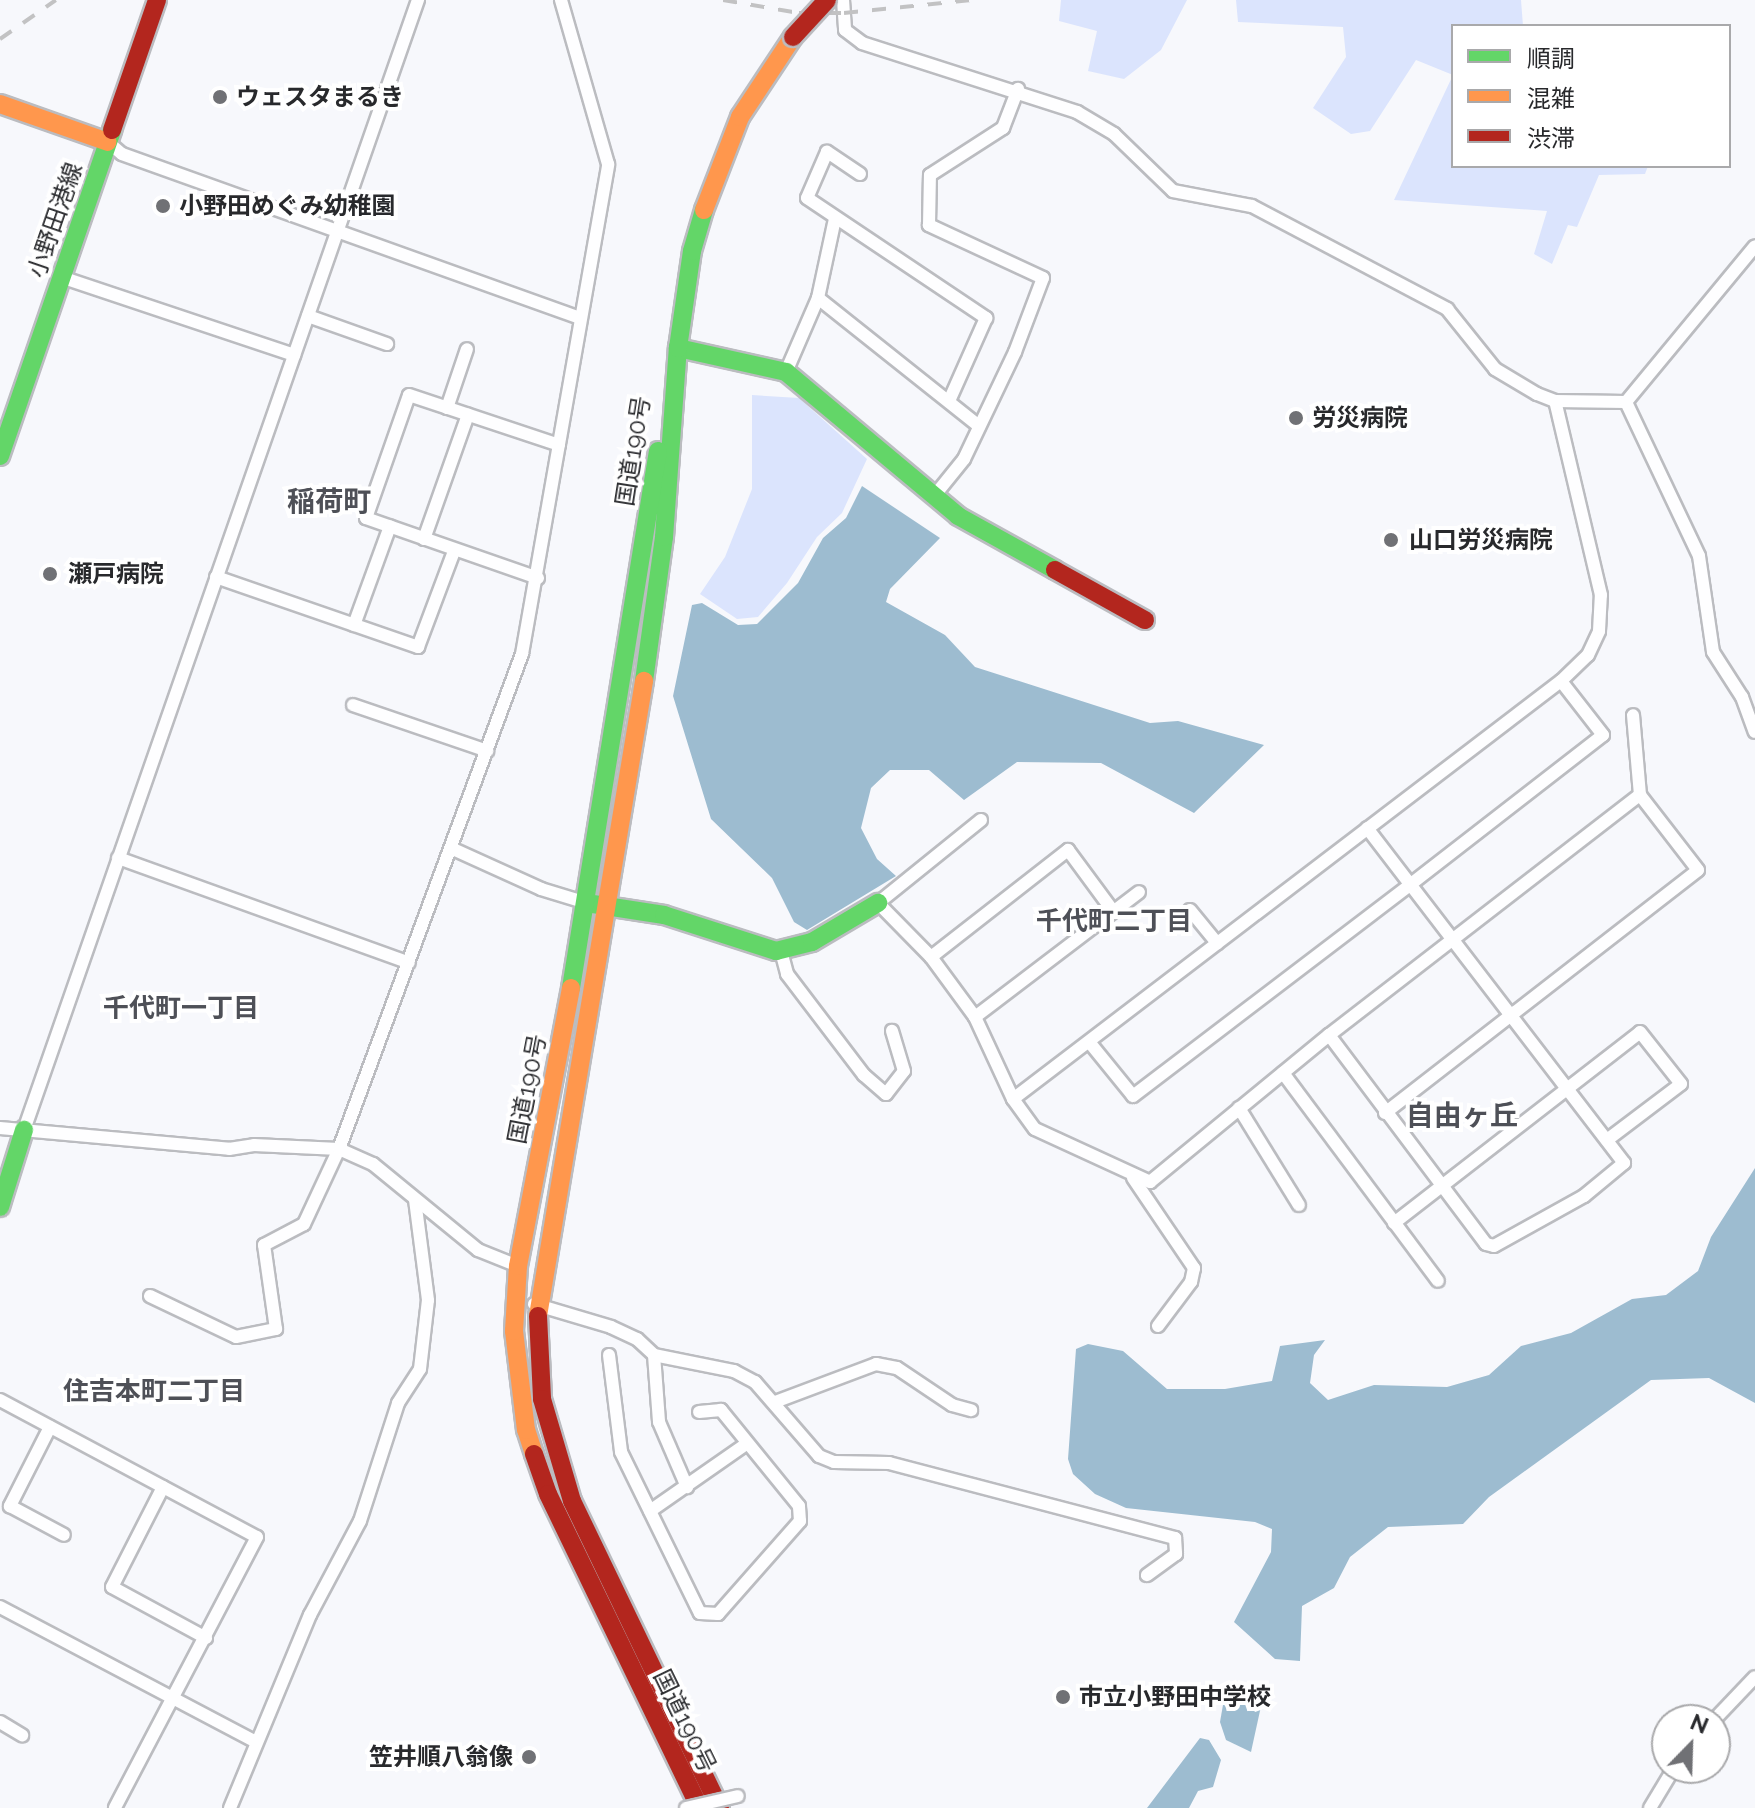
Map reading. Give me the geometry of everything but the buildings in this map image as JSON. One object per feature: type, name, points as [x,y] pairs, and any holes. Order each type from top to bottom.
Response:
[{"type":"main road","name":"小野田港線","points":[[0,456],[157,0]]},
{"type":"main road","points":[[787,36],[809,0]]},
{"type":"main road","name":"国道190号","points":[[720,1808],[572,1501],[542,1399],[537,1304],[608,907],[664,537],[678,348],[692,251],[718,164],[740,117],[787,36],[827,0]]},
{"type":"main road","points":[[0,104],[108,142]]},
{"type":"main road","points":[[678,348],[786,372],[935,495],[989,534],[1145,620]]},
{"type":"main road","name":"国道190号","points":[[678,348],[669,375],[587,903],[518,1266],[515,1301],[521,1399],[548,1494],[700,1808]]},
{"type":"main road","points":[[587,903],[664,915],[781,951],[812,942],[878,903]]},
{"type":"main road","points":[[0,1207],[24,1130]]},
{"type":"street","points":[[24,1130],[418,0]]},
{"type":"street","points":[[150,1296],[236,1337],[276,1329],[264,1245],[304,1224],[339,1149],[453,849],[522,654],[538,578],[579,318],[608,164],[561,0]]},
{"type":"street","points":[[843,0],[845,30],[862,43],[1018,89],[1098,124],[1173,191],[1252,206],[1447,309],[1495,369],[1555,401],[1626,402]]},
{"type":"street","points":[[935,495],[964,459],[1015,352],[1043,278],[929,225],[930,175],[1003,128],[1018,89]]},
{"type":"street","points":[[108,142],[122,154],[339,229],[579,318]]},
{"type":"street","points":[[860,174],[827,152],[807,198],[835,219],[975,306],[986,318],[949,401]]},
{"type":"street","points":[[786,372],[818,298],[835,219]]},
{"type":"street","points":[[1626,402],[1755,246]]},
{"type":"street","points":[[61,277],[294,355]]},
{"type":"street","points":[[818,298],[979,426]]},
{"type":"street","points":[[308,316],[387,344]]},
{"type":"street","points":[[447,408],[467,349]]},
{"type":"street","points":[[538,578],[366,518],[409,395],[559,445]]},
{"type":"street","points":[[1013,1099],[1561,681],[1588,655],[1603,610],[1555,401]]},
{"type":"street","points":[[1626,402],[1699,556],[1713,652],[1742,697],[1755,732]]},
{"type":"street","points":[[424,539],[468,415]]},
{"type":"street","points":[[354,625],[390,526]]},
{"type":"street","points":[[216,577],[418,647],[454,551]]},
{"type":"street","points":[[1090,1043],[1133,1096],[1411,884],[1603,735],[1561,681]]},
{"type":"street","points":[[353,705],[487,751]]},
{"type":"street","points":[[1385,1113],[1698,870],[1640,795],[1633,715]]},
{"type":"street","points":[[981,820],[878,903],[931,957],[975,1017],[1013,1099],[1035,1129],[1133,1178],[1150,1182],[1329,1035],[1640,795]]},
{"type":"street","points":[[1329,1035],[1486,1244],[1494,1246],[1584,1196],[1624,1163],[1367,828]]},
{"type":"street","points":[[453,849],[541,889],[587,903]]},
{"type":"street","points":[[931,957],[1068,850],[1113,911]]},
{"type":"street","points":[[118,858],[409,963]]},
{"type":"street","points":[[975,1017],[1139,892]]},
{"type":"street","points":[[1190,910],[1217,943]]},
{"type":"street","points":[[781,951],[787,974],[864,1075],[886,1094],[904,1071],[892,1031]]},
{"type":"street","points":[[1394,1223],[1640,1032],[1681,1084],[1607,1140]]},
{"type":"street","points":[[1283,1073],[1438,1281]]},
{"type":"street","points":[[1239,1108],[1299,1205]]},
{"type":"street","points":[[0,1128],[229,1149],[254,1145],[339,1149],[373,1164],[478,1250],[518,1266]]},
{"type":"street","points":[[1133,1178],[1194,1268],[1191,1282],[1158,1326]]},
{"type":"street","points":[[230,1808],[310,1615],[360,1521],[398,1403],[420,1369],[428,1300],[415,1200]]},
{"type":"street","points":[[515,1301],[537,1304],[611,1327],[637,1339],[654,1355],[734,1371],[775,1402],[819,1456],[834,1462],[889,1463],[1175,1538],[1176,1554],[1147,1575]]},
{"type":"street","points":[[609,1355],[621,1452],[700,1613],[718,1614],[800,1521],[799,1506],[721,1410],[699,1412]]},
{"type":"street","points":[[654,1355],[659,1422],[687,1487]]},
{"type":"street","points":[[775,1402],[876,1364],[897,1368],[952,1405],[971,1410]]},
{"type":"street","points":[[0,1400],[257,1537],[115,1808]]},
{"type":"street","points":[[50,1427],[10,1506],[64,1535]]},
{"type":"street","points":[[650,1511],[746,1444]]},
{"type":"street","points":[[163,1487],[112,1587],[206,1638]]},
{"type":"street","points":[[0,1607],[256,1742]]},
{"type":"street","points":[[1729,1704],[1755,1677]]},
{"type":"street","points":[[0,1722],[22,1735]]},
{"type":"street","points":[[1650,1808],[1664,1784]]},
{"type":"street","points":[[686,1808],[738,1796]]},
{"type":"shaded area","points":[[1061,0],[1187,0],[1161,50],[1124,79],[1088,71],[1097,31],[1059,21]]},
{"type":"shaded area","points":[[1236,0],[1521,0],[1523,24],[1451,24],[1451,74],[1416,60],[1370,131],[1351,134],[1313,108],[1346,57],[1343,27],[1238,22]]},
{"type":"shaded area","points":[[1451,79],[1451,168],[1647,168],[1645,174],[1599,175],[1577,227],[1568,225],[1552,264],[1534,254],[1547,211],[1394,200]]},
{"type":"shaded area","points":[[752,395],[799,398],[867,459],[842,513],[817,537],[787,583],[758,617],[737,619],[700,594],[725,557],[752,489]]},
{"type":"shaded area","points":[[862,486],[940,538],[890,589],[886,602],[945,635],[975,667],[1150,723],[1178,721],[1264,745],[1194,813],[1101,763],[1017,762],[964,800],[929,770],[890,770],[871,788],[861,828],[877,859],[896,876],[807,930],[794,922],[772,878],[711,819],[673,696],[692,605],[702,603],[738,625],[757,624],[798,583],[823,538],[846,518]]},
{"type":"shaded area","points":[[1755,1168],[1755,1403],[1709,1378],[1651,1380],[1489,1497],[1463,1524],[1388,1527],[1350,1557],[1334,1588],[1302,1606],[1300,1661],[1275,1659],[1234,1622],[1271,1552],[1272,1529],[1255,1522],[1126,1508],[1095,1494],[1073,1474],[1068,1459],[1076,1349],[1088,1344],[1123,1351],[1167,1389],[1225,1389],[1272,1381],[1280,1346],[1325,1340],[1314,1355],[1310,1383],[1328,1400],[1374,1385],[1447,1387],[1489,1375],[1521,1346],[1571,1333],[1632,1299],[1666,1295],[1698,1271],[1711,1237]]},
{"type":"shaded area","points":[[1227,1682],[1263,1697],[1251,1752],[1226,1740],[1220,1722]]},
{"type":"shaded area","points":[[1200,1738],[1209,1740],[1221,1760],[1213,1787],[1198,1791],[1189,1808],[1147,1808]]},
{"type":"railway","points":[[0,39],[56,0]]},
{"type":"railway","points":[[723,0],[799,13],[844,13],[971,0]]},
{"type":"traffic: fast","points":[[0,456],[112,130]]},
{"type":"traffic: fast","points":[[644,681],[664,537],[678,348],[692,251],[704,210]]},
{"type":"traffic: fast","points":[[678,348],[786,372],[958,516],[1055,570]]},
{"type":"traffic: fast","points":[[571,988],[658,451]]},
{"type":"traffic: fast","points":[[593,904],[664,915],[776,951],[812,942],[878,903]]},
{"type":"traffic: fast","points":[[0,1207],[24,1130]]},
{"type":"traffic: slow","points":[[704,210],[740,117],[793,37]]},
{"type":"traffic: slow","points":[[0,104],[108,142]]},
{"type":"traffic: slow","points":[[538,1316],[644,681]]},
{"type":"traffic: slow","points":[[534,1454],[526,1430],[514,1331],[518,1266],[571,988]]},
{"type":"traffic: jam","points":[[112,130],[157,0]]},
{"type":"traffic: jam","points":[[793,37],[827,0]]},
{"type":"traffic: jam","points":[[1055,570],[1145,620]]},
{"type":"traffic: jam","points":[[538,1316],[542,1399],[572,1501],[720,1808]]},
{"type":"traffic: jam","points":[[534,1454],[548,1494],[700,1808]]},
{"type":"place","name":"ウェスタまるき","points":[[220,97]]},
{"type":"place","name":"小野田めぐみ幼稚園","points":[[163,206]]},
{"type":"place","name":"労災病院","points":[[1296,418]]},
{"type":"place","name":"山口労災病院","points":[[1391,540]]},
{"type":"place","name":"瀬戸病院","points":[[50,574]]},
{"type":"place","name":"市立小野田中学校","points":[[1063,1697]]},
{"type":"place","name":"笠井順八翁像","points":[[529,1757]]},
{"type":"district","name":"稲荷町","points":[[329,502]]},
{"type":"district","name":"千代町二丁目","points":[[1114,922]]},
{"type":"district","name":"千代町一丁目","points":[[181,1009]]},
{"type":"district","name":"自由ヶ丘","points":[[1462,1116]]},
{"type":"district","name":"住吉本町二丁目","points":[[154,1392]]}]
